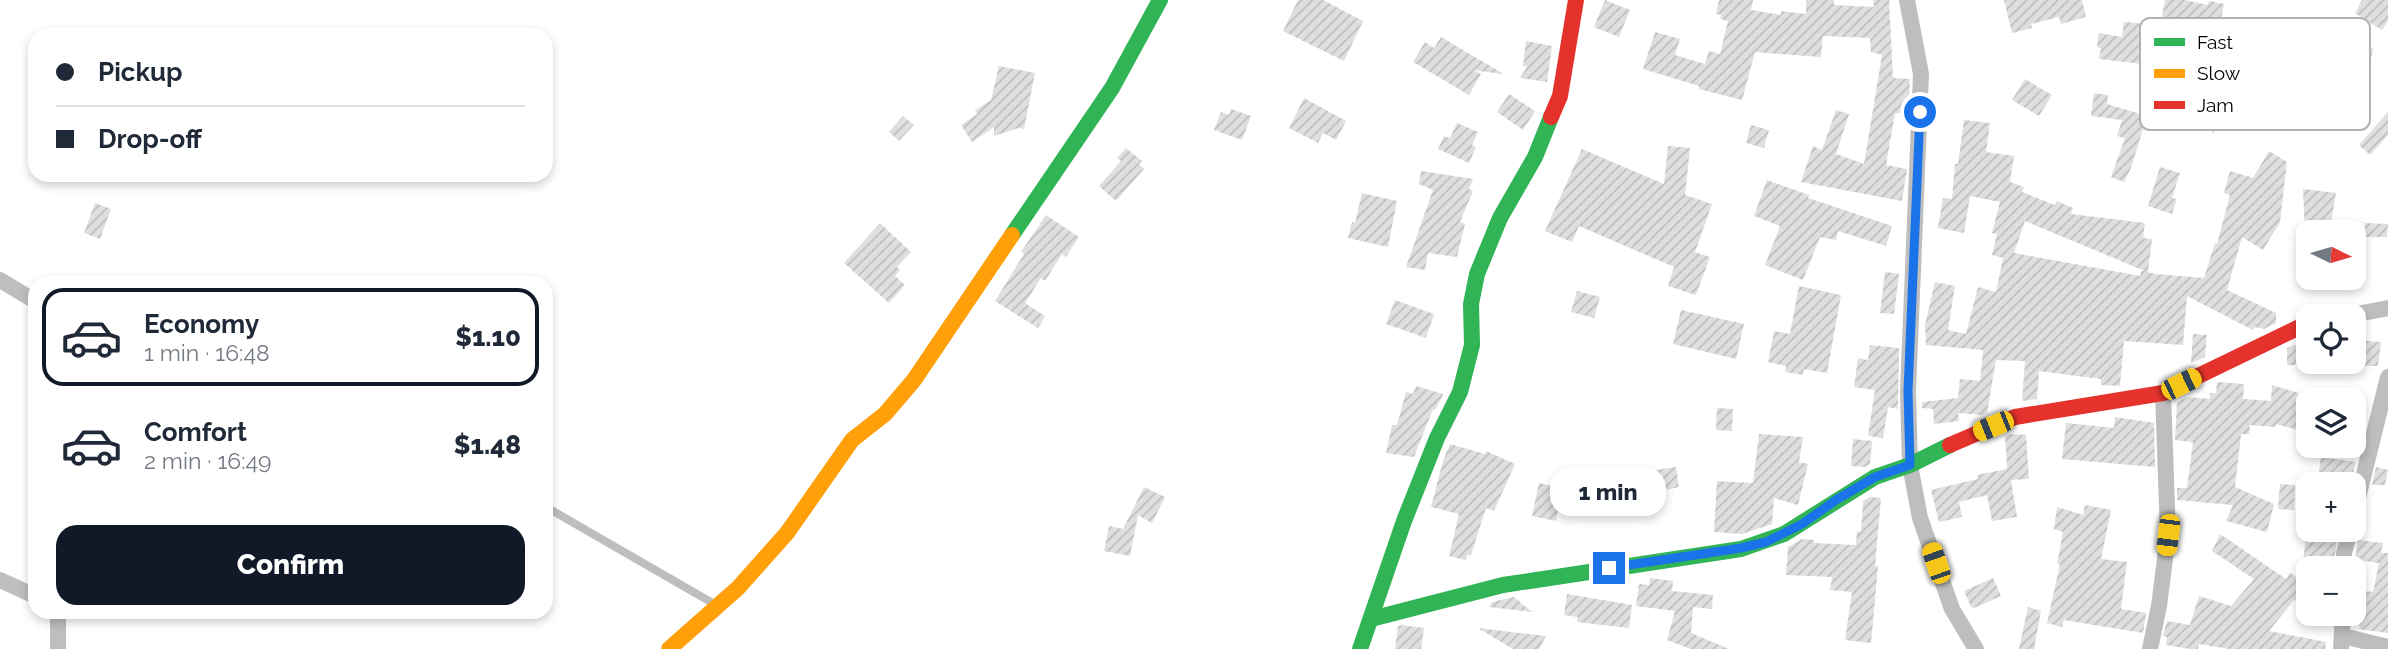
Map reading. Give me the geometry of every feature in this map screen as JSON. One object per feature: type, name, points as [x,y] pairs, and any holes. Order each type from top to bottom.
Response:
[{"type":"street","points":[[669,649],[738,588],[787,533],[852,440],[885,414],[914,380],[1112,88],[1160,0]]},
{"type":"street","points":[[1360,649],[1404,521],[1437,438],[1460,392],[1472,345],[1471,304],[1477,274],[1500,218],[1535,157],[1560,96],[1576,0]]},
{"type":"street","points":[[1907,0],[1921,74],[1908,391],[1910,465],[1920,518],[1952,609],[1976,649]]},
{"type":"street","points":[[0,279],[28,297]]},
{"type":"street","points":[[2366,312],[2388,308]]},
{"type":"street","points":[[1371,619],[1503,585],[1766,542],[1802,524],[1875,477],[1910,465],[2015,417],[2163,393],[2296,329]]},
{"type":"street","points":[[2364,472],[2388,377]]},
{"type":"street","points":[[2150,649],[2159,606],[2168,535],[2163,393]]},
{"type":"street","points":[[0,580],[28,593]]},
{"type":"street","points":[[58,619],[58,649]]},
{"type":"street","points":[[2342,642],[2388,647]]},
{"type":"lane","points":[[553,511],[718,606]]},
{"type":"building","points":[[1298,0],[1323,0],[1363,21],[1344,61],[1283,31]]},
{"type":"building","points":[[1605,0],[1630,10],[1619,37],[1594,27]]},
{"type":"building","points":[[1719,0],[1753,0],[1751,10],[1781,15],[1781,11],[1806,14],[1806,0],[1834,0],[1834,5],[1874,7],[1873,0],[1889,0],[1893,78],[1910,79],[1908,114],[1895,113],[1886,165],[1907,169],[1902,201],[1801,182],[1813,146],[1822,150],[1836,110],[1849,114],[1836,154],[1864,164],[1882,55],[1871,52],[1870,38],[1823,36],[1821,57],[1755,52],[1742,100],[1699,89],[1699,86],[1643,69],[1655,32],[1680,39],[1675,55],[1705,64],[1709,51],[1720,54],[1728,21],[1720,19],[1721,15],[1716,14]]},
{"type":"building","points":[[2004,0],[2082,0],[2086,17],[2061,24],[2059,17],[2031,24],[2032,28],[2012,33]]},
{"type":"building","points":[[2165,0],[2224,4],[2221,18],[2162,18]]},
{"type":"building","points":[[2362,0],[2388,0],[2388,21],[2382,30],[2370,22],[2370,18],[2363,18],[2355,13]]},
{"type":"building","points":[[2124,22],[2140,23],[2140,64],[2099,59],[2099,33],[2122,37]]},
{"type":"building","points":[[1441,37],[1502,74],[1473,70],[1481,74],[1469,95],[1413,62],[1425,42],[1434,48]]},
{"type":"building","points":[[1526,41],[1552,46],[1547,82],[1520,78],[1527,67],[1523,66]]},
{"type":"building","points":[[999,66],[1035,73],[1024,129],[1019,128],[994,136],[994,127],[972,142],[961,125],[977,114],[975,110],[991,100]]},
{"type":"building","points":[[2025,79],[2052,95],[2039,116],[2012,100]]},
{"type":"building","points":[[2094,93],[2108,95],[2107,104],[2140,114],[2140,130],[2143,130],[2124,182],[2111,177],[2125,138],[2117,136],[2122,120],[2091,116]]},
{"type":"building","points":[[1509,94],[1535,111],[1523,130],[1497,112]]},
{"type":"building","points":[[1304,98],[1346,121],[1336,140],[1323,133],[1318,143],[1289,128]]},
{"type":"building","points":[[1231,109],[1251,116],[1242,140],[1214,130],[1221,112],[1229,115]]},
{"type":"building","points":[[2388,112],[2388,135],[2370,155],[2359,145]]},
{"type":"building","points":[[903,116],[914,125],[899,141],[889,132]]},
{"type":"building","points":[[1964,120],[1990,123],[1986,152],[2014,156],[2010,182],[2024,187],[2022,192],[2055,205],[2057,201],[2073,208],[2071,214],[2145,223],[2143,238],[2152,239],[2148,272],[2204,278],[2215,243],[2217,244],[2230,195],[2224,193],[2230,171],[2253,178],[2269,151],[2287,162],[2280,222],[2263,250],[2242,237],[2227,290],[2276,313],[2276,323],[2264,329],[2254,327],[2253,330],[2187,296],[2183,345],[2124,341],[2120,386],[2101,385],[2101,379],[2039,371],[2037,399],[2022,401],[2025,361],[1996,360],[1987,413],[1958,413],[1959,421],[1934,424],[1933,409],[1922,408],[1922,402],[1958,398],[1960,379],[1980,381],[1983,350],[1926,345],[1925,325],[1935,282],[1955,286],[1948,330],[1966,334],[1978,287],[1996,292],[2003,258],[1992,255],[1997,234],[1992,233],[2000,202],[1970,196],[1964,233],[1938,228],[1943,198],[1952,199],[1955,164],[1958,164]],"holes":[[[2025,221],[2145,271],[2141,271],[2140,276],[2014,253]]]},
{"type":"building","points":[[1457,123],[1478,132],[1472,145],[1476,147],[1469,163],[1438,149],[1444,136],[1450,138]]},
{"type":"building","points":[[1751,125],[1769,130],[1764,148],[1746,143]]},
{"type":"building","points":[[1668,146],[1690,148],[1685,195],[1712,204],[1695,252],[1710,257],[1696,295],[1668,286],[1674,267],[1579,226],[1572,242],[1545,231],[1582,149],[1664,184]]},
{"type":"building","points":[[1126,148],[1142,161],[1139,164],[1144,169],[1116,201],[1099,186],[1121,161],[1117,158]]},
{"type":"building","points":[[2160,167],[2180,173],[2172,198],[2177,199],[2172,214],[2148,206]]},
{"type":"building","points":[[1421,171],[1473,179],[1469,189],[1473,191],[1460,222],[1465,224],[1457,257],[1428,253],[1425,270],[1406,267],[1433,190],[1419,184]]},
{"type":"building","points":[[1767,180],[1809,195],[1808,198],[1892,226],[1886,246],[1838,231],[1836,240],[1820,237],[1803,280],[1765,265],[1780,226],[1754,216]]},
{"type":"building","points":[[2303,189],[2336,193],[2331,220],[2304,220]]},
{"type":"building","points":[[1362,193],[1397,201],[1388,247],[1348,238],[1352,222],[1355,223]]},
{"type":"building","points":[[95,203],[111,209],[100,239],[84,233]]},
{"type":"building","points":[[1046,215],[1079,237],[1066,257],[1062,254],[1045,281],[1041,278],[1025,303],[1045,316],[1038,328],[995,301],[1024,254],[1021,252]]},
{"type":"building","points":[[880,223],[911,252],[897,267],[900,270],[895,276],[905,285],[889,303],[844,263]]},
{"type":"building","points":[[2366,223],[2388,224],[2387,237],[2366,237]]},
{"type":"building","points":[[1885,272],[1899,274],[1894,314],[1880,313]]},
{"type":"building","points":[[1799,286],[1841,295],[1827,373],[1804,369],[1803,375],[1785,372],[1786,366],[1768,362],[1774,331],[1790,334]]},
{"type":"building","points":[[1577,291],[1600,297],[1594,318],[1571,312]]},
{"type":"building","points":[[1395,300],[1434,314],[1426,338],[1386,324]]},
{"type":"building","points":[[1681,310],[1744,324],[1736,359],[1673,344]]},
{"type":"building","points":[[2193,334],[2207,335],[2205,357],[2191,362]]},
{"type":"building","points":[[2366,341],[2381,342],[2378,366],[2366,366]]},
{"type":"building","points":[[2296,344],[2296,365],[2287,365],[2287,348]]},
{"type":"building","points":[[1870,345],[1899,348],[1898,409],[1888,407],[1883,438],[1868,436],[1875,390],[1854,387],[1858,358],[1868,360]]},
{"type":"building","points":[[2217,382],[2244,384],[2243,399],[2271,401],[2272,385],[2296,392],[2296,429],[2276,424],[2276,427],[2250,425],[2249,434],[2241,434],[2235,487],[2274,504],[2267,532],[2226,521],[2233,505],[2177,500],[2177,488],[2187,488],[2193,442],[2175,440],[2177,402],[2188,397],[2210,399],[2210,393],[2216,393]]},
{"type":"building","points":[[1416,386],[1443,394],[1442,397],[1435,410],[1433,409],[1414,457],[1386,453],[1392,425],[1397,425],[1406,392],[1413,394]]},
{"type":"building","points":[[1717,408],[1733,409],[1732,431],[1716,430]]},
{"type":"building","points":[[2115,417],[2154,423],[2155,467],[2062,459],[2066,423],[2114,428]]},
{"type":"building","points":[[1759,434],[1803,437],[1799,462],[1808,464],[1798,505],[1774,498],[1772,524],[1742,534],[1714,532],[1717,481],[1753,483]]},
{"type":"building","points":[[2026,435],[2029,479],[2011,480],[2017,517],[1992,521],[1987,495],[1959,502],[1962,517],[1939,522],[1931,490],[1978,479],[1977,475],[2007,469],[2005,436]]},
{"type":"building","points":[[1853,439],[1872,441],[1870,464],[1865,467],[1851,466]]},
{"type":"building","points":[[1450,444],[1485,454],[1486,451],[1515,464],[1494,511],[1486,508],[1471,555],[1467,555],[1466,560],[1449,556],[1459,514],[1431,507]]},
{"type":"building","points":[[2321,458],[2356,462],[2353,472],[2319,472]]},
{"type":"building","points":[[1676,467],[1679,487],[1627,499],[1627,474]]},
{"type":"building","points":[[2376,467],[2388,470],[2385,485],[2372,485]]},
{"type":"building","points":[[1539,483],[1563,488],[1556,521],[1532,516]]},
{"type":"building","points":[[2280,484],[2295,485],[2294,510],[2278,509]]},
{"type":"building","points":[[1144,487],[1165,497],[1152,523],[1138,515],[1130,556],[1104,551],[1109,526],[1123,529]]},
{"type":"building","points":[[1870,497],[1881,498],[1871,643],[1845,640],[1852,592],[1830,590],[1832,577],[1786,575],[1788,547],[1802,539],[1814,540],[1814,543],[1856,545],[1857,531],[1861,532],[1863,501]]},
{"type":"building","points":[[2085,505],[2111,510],[2101,559],[2127,562],[2121,609],[2146,613],[2143,633],[2064,620],[2062,627],[2047,623],[2060,564],[2057,564],[2063,532],[2054,529],[2057,507],[2083,515]]},
{"type":"building","points":[[2220,534],[2286,579],[2290,573],[2296,577],[2296,601],[2294,600],[2269,631],[2326,642],[2325,649],[2229,649],[2199,644],[2198,649],[2190,649],[2166,645],[2167,637],[2163,636],[2167,621],[2190,625],[2199,596],[2231,606],[2254,579],[2212,551]]},
{"type":"building","points":[[2366,541],[2383,543],[2381,553],[2388,553],[2388,633],[2359,629],[2359,626],[2366,626],[2366,591],[2373,592],[2379,563],[2366,561],[2366,556],[2356,556],[2358,542]]},
{"type":"building","points":[[2305,542],[2337,542],[2335,556],[2304,556]]},
{"type":"building","points":[[1650,578],[1673,581],[1672,591],[1713,595],[1712,609],[1693,607],[1691,633],[1729,649],[1691,649],[1667,640],[1675,611],[1636,606],[1639,584],[1649,585]]},
{"type":"building","points":[[1993,578],[2001,596],[1971,607],[1964,591]]},
{"type":"building","points":[[1567,594],[1632,605],[1629,628],[1577,622],[1578,617],[1564,615]]},
{"type":"building","points":[[1514,597],[1532,612],[1489,607],[1492,602]]},
{"type":"building","points":[[2028,607],[2041,611],[2034,649],[2019,649]]},
{"type":"building","points":[[1398,626],[1424,628],[1421,649],[1395,649]]},
{"type":"building","points":[[1478,628],[1546,636],[1539,649],[1513,649]]},
{"type":"traffic: fast","points":[[1012,235],[1112,88],[1160,0]]},
{"type":"traffic: fast","points":[[1360,649],[1404,521],[1437,438],[1460,392],[1472,345],[1471,304],[1477,274],[1500,218],[1535,157],[1551,117]]},
{"type":"traffic: fast","points":[[1371,619],[1503,585],[1741,549],[1784,534],[1875,477],[1910,465],[1950,445]]},
{"type":"traffic: slow","points":[[669,649],[738,588],[787,533],[852,440],[885,414],[914,380],[1012,235]]},
{"type":"traffic: jam","points":[[1551,117],[1560,96],[1576,0]]},
{"type":"traffic: jam","points":[[1950,445],[2015,417],[2163,393],[2296,329]]},
{"type":"route","points":[[1609,568],[1766,542],[1802,524],[1875,477],[1910,465],[1908,391],[1920,112]]}]
